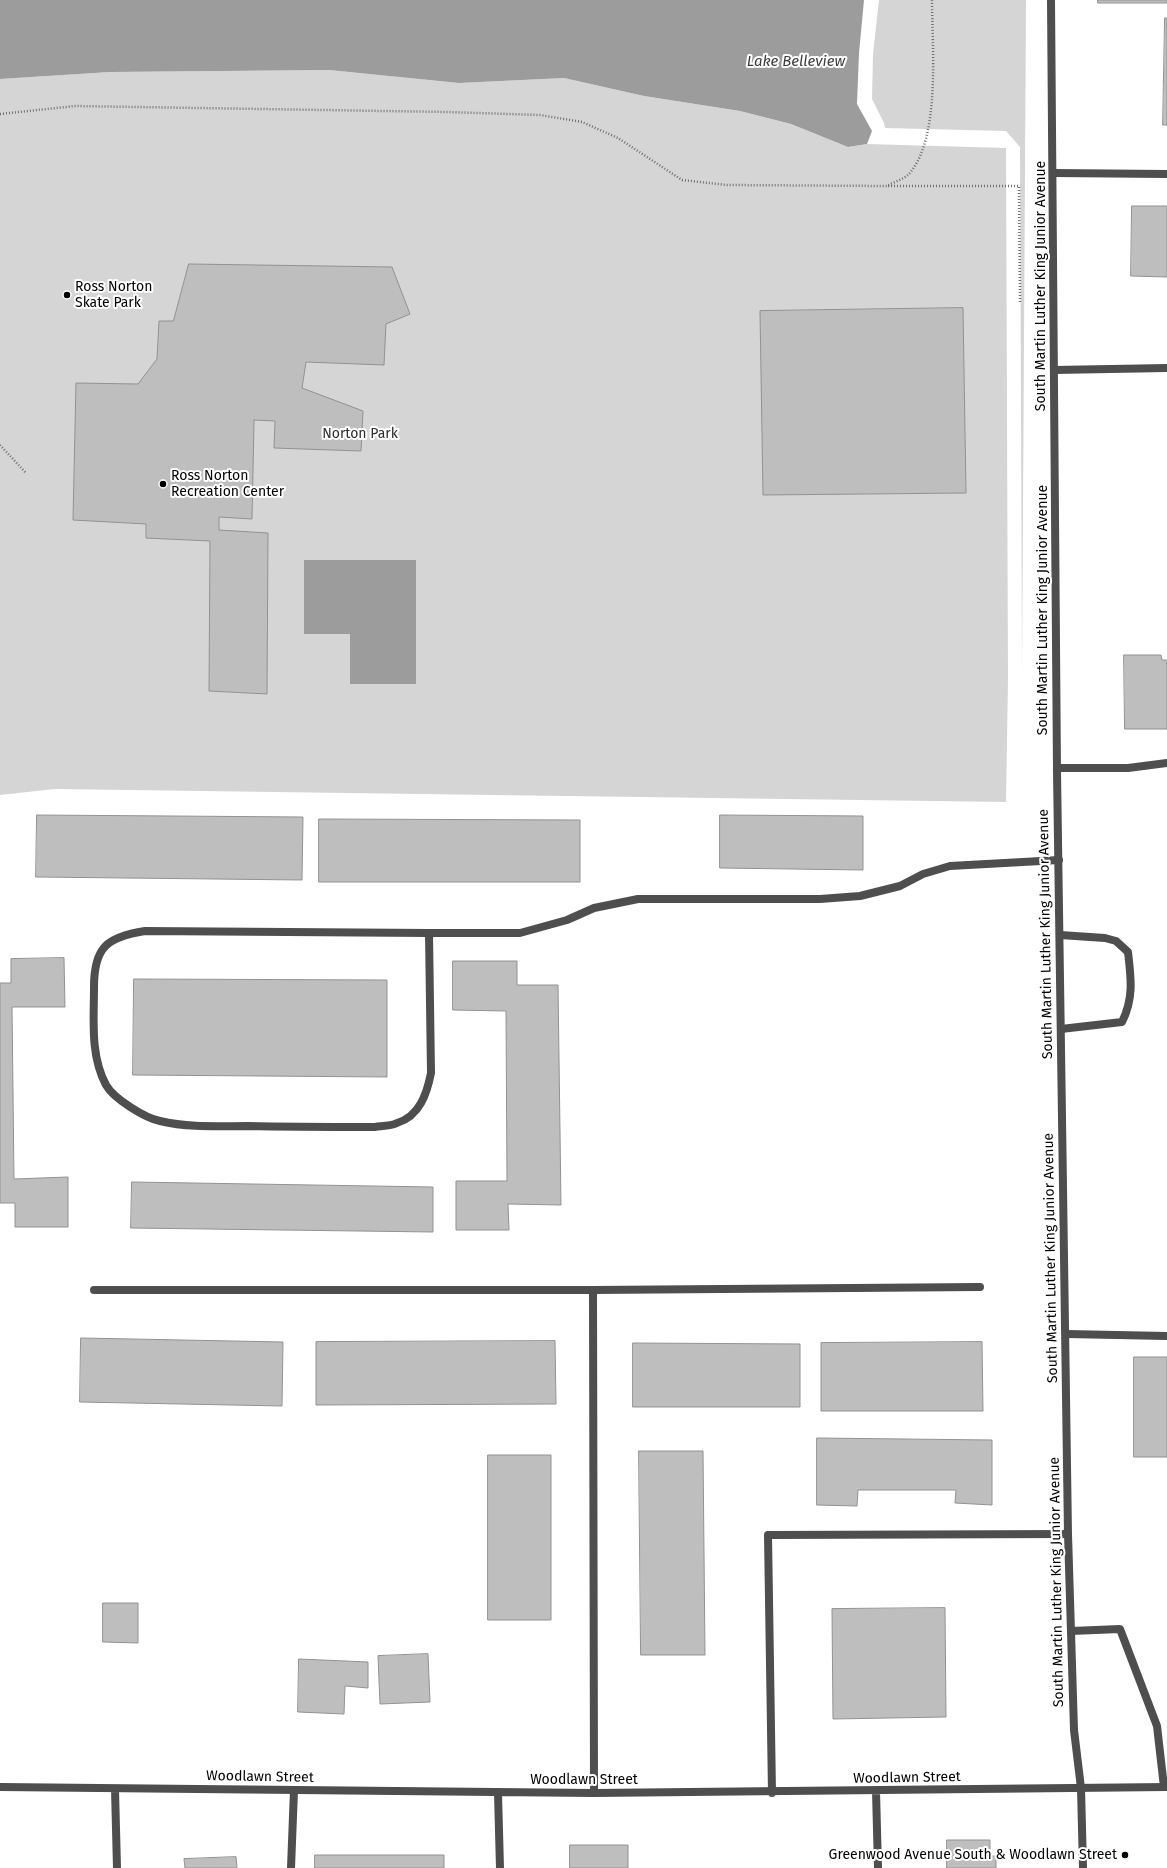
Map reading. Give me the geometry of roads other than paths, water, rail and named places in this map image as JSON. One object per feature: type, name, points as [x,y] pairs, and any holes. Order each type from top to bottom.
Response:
[{"type":"street","name":"South Martin Luther King Junior Avenue","points":[[1051,0],[1057,768],[1068,1534],[1074,1730],[1081,1788],[1083,1868]]},
{"type":"street","points":[[1053,172],[1167,174]]},
{"type":"street","points":[[1054,370],[1167,368]]},
{"type":"street","points":[[1057,768],[1128,768],[1167,763]]},
{"type":"street","points":[[429,933],[431,1073],[426,1095],[414,1112],[398,1123],[375,1127],[190,1126],[159,1121],[132,1109],[106,1086],[94,1052],[94,979],[97,960],[106,943],[125,934],[145,931],[520,933],[567,920],[594,908],[638,899],[820,899],[860,896],[900,886],[923,874],[950,866],[1059,860]]},
{"type":"street","points":[[1060,935],[1105,938],[1116,941],[1128,952],[1132,981],[1129,1008],[1122,1022],[1061,1029]]},
{"type":"street","points":[[94,1290],[593,1290],[980,1287]]},
{"type":"street","points":[[593,1290],[594,1793]]},
{"type":"street","points":[[1066,1334],[1167,1336]]},
{"type":"street","points":[[772,1793],[768,1535],[1068,1534]]},
{"type":"street","points":[[1071,1631],[1120,1629],[1157,1726],[1166,1787]]},
{"type":"street","name":"Woodlawn Street","points":[[0,1787],[498,1793],[772,1793],[1166,1787]]},
{"type":"street","points":[[115,1789],[117,1868]]},
{"type":"street","points":[[291,1868],[294,1790]]},
{"type":"street","points":[[876,1792],[878,1868]]},
{"type":"street","points":[[498,1793],[500,1868]]},
{"type":"water","name":"Lake Belleview","points":[[0,0],[864,0],[859,53],[857,104],[872,131],[867,144],[848,147],[791,124],[740,111],[644,96],[564,78],[459,83],[329,70],[110,72],[0,79]]},
{"type":"water","points":[[304,560],[416,560],[416,684],[350,684],[350,634],[304,634]]},
{"type":"place","name":"Ross Norton Skate Park","points":[[67,295]]},
{"type":"place","name":"Ross Norton Recreation Center","points":[[163,484]]},
{"type":"place","name":"Greenwood Avenue South & Woodlawn Street","points":[[1125,1855]]},
{"type":"park label","name":"Norton Park","points":[[360,434]]}]
